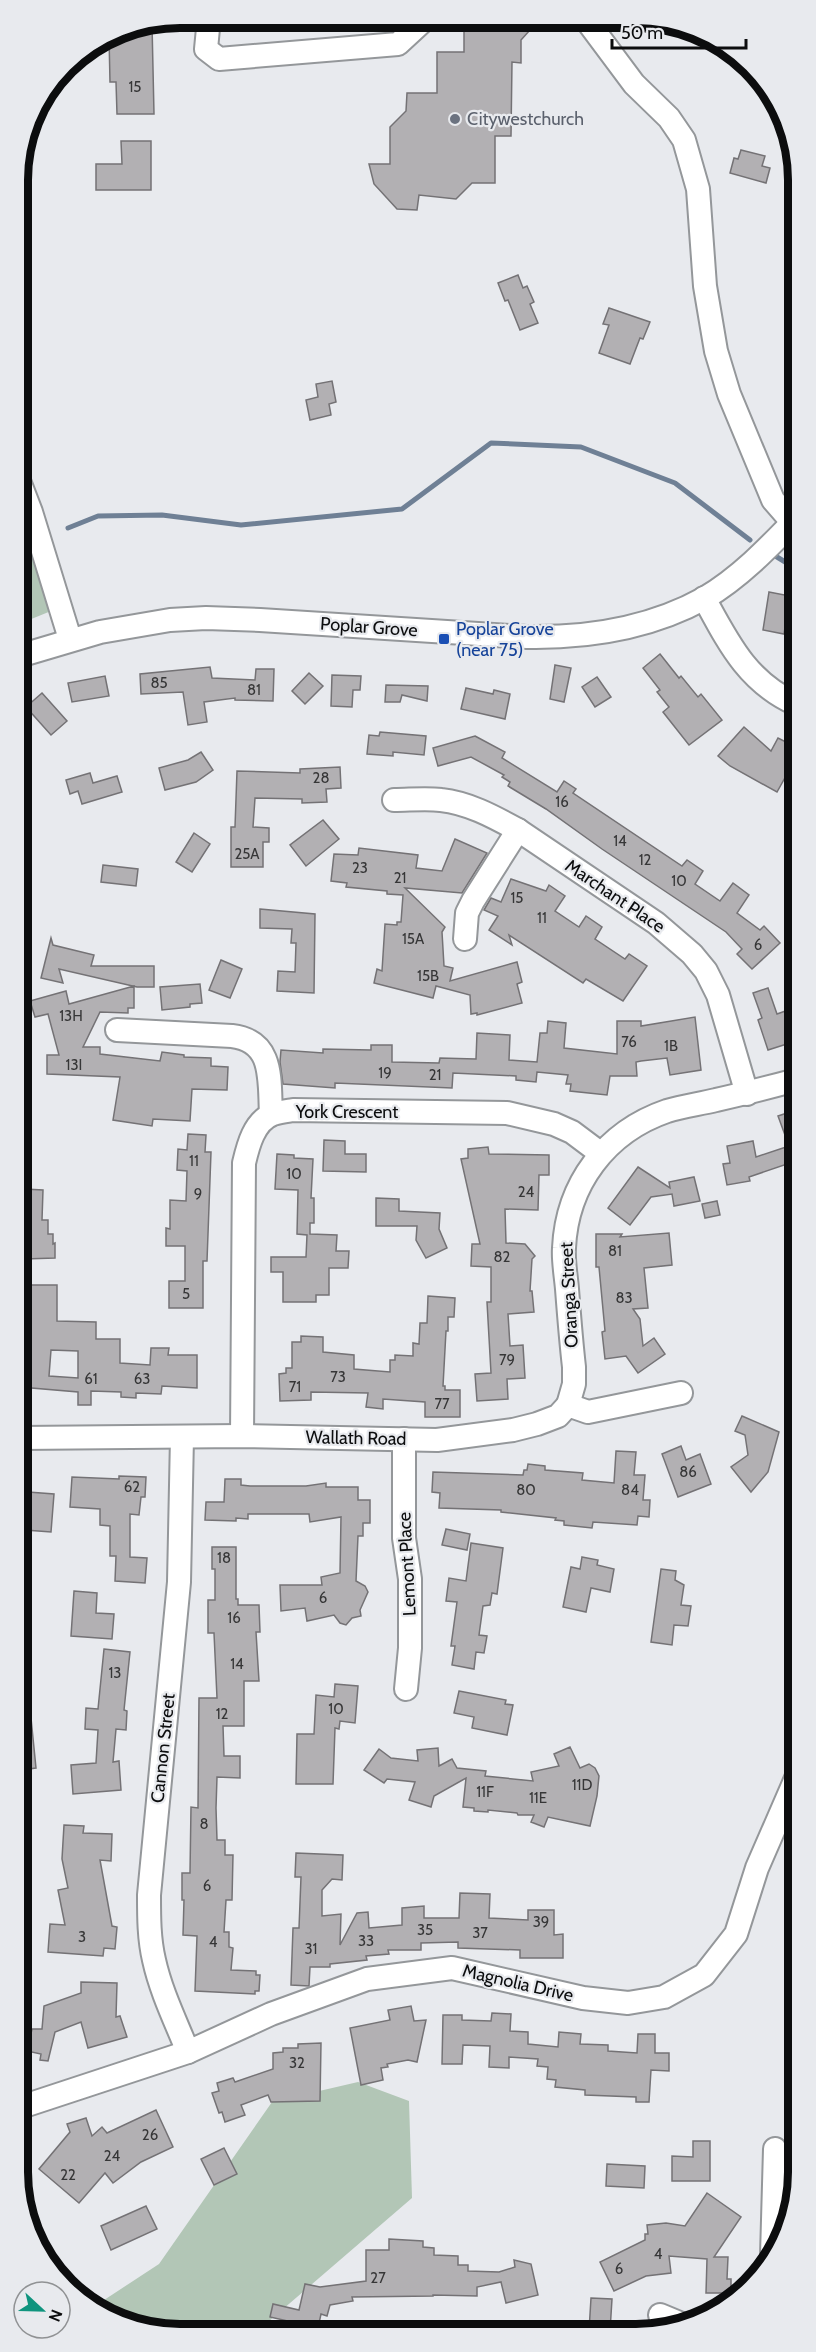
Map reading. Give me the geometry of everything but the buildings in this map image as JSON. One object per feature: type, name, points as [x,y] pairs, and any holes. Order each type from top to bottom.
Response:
[{"type":"street","points":[[208,29],[206,49],[219,59],[399,44],[412,28]]},
{"type":"street","points":[[592,28],[634,84],[669,118],[684,140],[698,189],[705,286],[716,351],[729,394],[773,500],[788,515]]},
{"type":"street","points":[[29,506],[70,639]]},
{"type":"street","name":"Poplar Grove","points":[[29,653],[70,639],[135,625],[206,618],[552,638],[609,632],[636,625],[704,598],[765,552],[788,528]]},
{"type":"street","points":[[704,598],[727,642],[742,663],[768,687],[788,700]]},
{"type":"street","name":"Marchant Place","points":[[394,800],[439,800],[464,804],[492,816],[518,830],[656,923],[692,954],[706,971],[718,995],[747,1094]]},
{"type":"street","points":[[465,939],[467,913],[518,830]]},
{"type":"street","points":[[117,1029],[232,1036],[247,1039],[260,1049],[267,1063],[272,1114]]},
{"type":"street","name":"Oranga Street","points":[[568,1405],[574,1384],[564,1250],[567,1220],[573,1200],[585,1175],[600,1154],[640,1123],[668,1111],[747,1094],[788,1082]]},
{"type":"street","name":"York Crescent","points":[[242,1436],[244,1164],[251,1137],[260,1124],[272,1114],[293,1110],[507,1113],[554,1124],[572,1132],[600,1154]]},
{"type":"street","points":[[568,1405],[588,1412],[681,1393]]},
{"type":"street","name":"Wallath Road","points":[[28,1438],[242,1436],[437,1440],[513,1430],[558,1416],[568,1405]]},
{"type":"street","name":"Cannon Street","points":[[182,1437],[179,1582],[149,1895],[154,1959],[188,2052]]},
{"type":"street","name":"Lemont Place","points":[[404,1439],[404,1538],[410,1579],[410,1648],[406,1689]]},
{"type":"street","name":"Magnolia Drive","points":[[28,2105],[188,2052],[271,2014],[367,1979],[452,1968],[583,1998],[628,2003],[664,1997],[704,1975],[736,1934],[757,1868],[787,1799]]},
{"type":"street","points":[[772,2238],[775,2149]]},
{"type":"street","points":[[660,2315],[670,2319]]},
{"type":"green space","points":[[29,529],[56,609],[29,620]]},
{"type":"green space","points":[[358,2082],[409,2101],[412,2198],[265,2324],[180,2324],[151,2321],[113,2308],[102,2301],[159,2264],[272,2102]]},
{"type":"waterway","points":[[68,528],[98,516],[162,515],[241,525],[402,509],[491,443],[581,447],[675,483],[750,540]]},
{"type":"waterway","points":[[777,557],[788,564]]},
{"type":"place","name":"Citywestchurch","points":[[455,119]]},
{"type":"place","name":"Poplar Grove (near 75)","points":[[444,639]]}]
